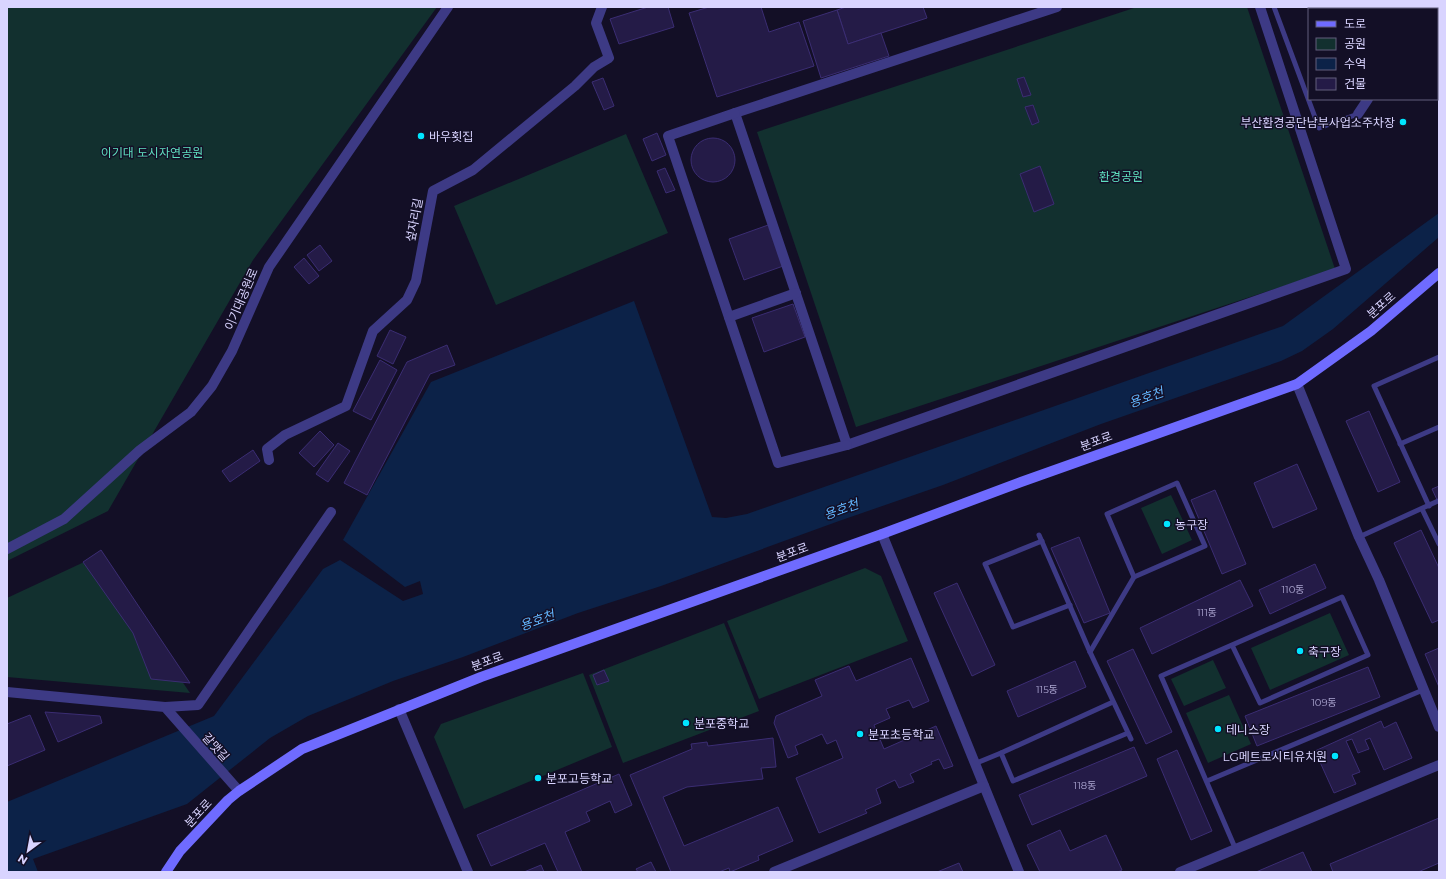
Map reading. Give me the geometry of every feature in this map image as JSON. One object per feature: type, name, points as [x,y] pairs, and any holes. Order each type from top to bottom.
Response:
[{"type":"main road","name":"분포로","points":[[166,872],[180,851],[228,800],[238,791],[302,749],[488,674],[1297,384],[1371,332],[1439,272]]},
{"type":"street","name":"이기대공원로","points":[[7,549],[64,519],[140,450],[191,412],[212,386],[232,351],[269,267],[448,7]]},
{"type":"street","name":"섶자리길","points":[[269,460],[267,449],[285,435],[346,406],[373,331],[406,300],[416,281],[433,191],[473,170],[574,86],[594,67],[609,58],[596,23],[602,7]]},
{"type":"street","points":[[1057,7],[668,136],[778,463],[847,445],[1346,269],[1260,7]]},
{"type":"street","points":[[1358,114],[1367,100]]},
{"type":"street","points":[[735,113],[847,445]]},
{"type":"street","points":[[729,317],[796,294]]},
{"type":"street","points":[[1297,384],[1359,537],[1379,580],[1439,727]]},
{"type":"street","points":[[7,692],[165,707],[198,705],[331,512]]},
{"type":"street","points":[[882,534],[1019,872]]},
{"type":"street","name":"갈맷길","points":[[165,707],[238,791]]},
{"type":"street","points":[[399,709],[468,872]]},
{"type":"street","points":[[1180,872],[1439,765]]},
{"type":"street","points":[[774,872],[984,786]]},
{"type":"lane","points":[[1274,7],[1308,98]]},
{"type":"lane","points":[[1309,100],[1319,128],[1358,114]]},
{"type":"lane","points":[[1429,506],[1374,386],[1439,356]]},
{"type":"lane","points":[[1400,444],[1439,427]]},
{"type":"lane","points":[[1090,652],[1134,577],[1205,546],[1177,483],[1107,514],[1134,577]]},
{"type":"lane","points":[[1359,537],[1438,501]]},
{"type":"lane","points":[[1422,509],[1439,544]]},
{"type":"lane","points":[[1039,535],[1090,652],[1131,739]]},
{"type":"lane","points":[[1042,541],[985,564],[1013,627],[1070,605]]},
{"type":"lane","points":[[1232,645],[1260,703],[1368,656],[1342,597],[1232,645],[1161,676],[1236,850]]},
{"type":"lane","points":[[1207,781],[1423,690]]},
{"type":"lane","points":[[974,764],[1113,702]]},
{"type":"lane","points":[[1001,753],[1013,781],[1128,733]]},
{"type":"green space","name":"이기대 도시자연공원","points":[[7,7],[437,7],[253,260],[108,511],[7,561]]},
{"type":"green space","name":"환경공원","points":[[1137,7],[1247,7],[1335,269],[856,427],[757,132]]},
{"type":"green space","points":[[626,134],[668,233],[496,305],[454,206]]},
{"type":"green space","name":"농구장","points":[[1171,495],[1192,540],[1162,554],[1141,508]]},
{"type":"green space","points":[[97,556],[190,693],[7,677],[7,598]]},
{"type":"green space","points":[[865,568],[881,576],[908,641],[759,699],[727,621]]},
{"type":"green space","name":"축구장","points":[[1330,613],[1349,655],[1270,690],[1251,648]]},
{"type":"green space","points":[[724,623],[759,711],[623,763],[589,675]]},
{"type":"green space","points":[[1213,660],[1226,688],[1184,706],[1171,679]]},
{"type":"green space","points":[[583,673],[612,747],[464,809],[434,737],[441,724]]},
{"type":"green space","name":"테니스장","points":[[1229,695],[1251,744],[1208,763],[1186,713]]},
{"type":"water","name":"용호천","points":[[1439,213],[1439,237],[1333,329],[1302,351],[1281,361],[1101,424],[943,485],[661,586],[578,613],[463,657],[393,681],[308,716],[270,738],[187,804],[33,859],[38,872],[7,872],[7,802],[214,716],[323,569],[340,560],[403,601],[423,594],[420,581],[405,587],[343,540],[431,382],[634,301],[712,517],[726,518],[747,514],[1283,326]]},
{"type":"building","points":[[648,7],[668,7],[674,27],[619,44],[610,19]]},
{"type":"building","points":[[709,7],[761,7],[769,32],[799,22],[814,66],[717,97],[689,13]]},
{"type":"building","points":[[846,7],[923,7],[927,18],[848,44],[837,10]]},
{"type":"building","points":[[1439,7],[1439,34],[1438,8],[1402,8]]},
{"type":"building","points":[[837,10],[848,44],[881,33],[889,56],[821,78],[803,21]]},
{"type":"building","points":[[1024,77],[1031,95],[1023,97],[1017,79]]},
{"type":"building","points":[[603,78],[614,106],[604,110],[592,82]]},
{"type":"building","points":[[1033,105],[1039,122],[1032,125],[1025,107]]},
{"type":"building","points":[[657,133],[666,155],[652,161],[643,139]]},
{"type":"building","points":[[709,138],[717,138],[722,139],[729,144],[734,151],[734,169],[729,176],[722,181],[709,182],[701,179],[694,172],[691,164],[691,156],[694,148],[701,141]]},
{"type":"building","points":[[1040,166],[1054,204],[1034,212],[1020,174]]},
{"type":"building","points":[[665,168],[675,190],[666,193],[657,171]]},
{"type":"building","points":[[771,224],[786,265],[744,280],[729,239]]},
{"type":"building","points":[[320,245],[332,261],[319,271],[307,255]]},
{"type":"building","points":[[304,258],[319,276],[309,284],[294,267]]},
{"type":"building","points":[[793,304],[805,337],[764,352],[752,318]]},
{"type":"building","points":[[390,330],[406,337],[393,364],[377,356]]},
{"type":"building","points":[[447,345],[455,365],[430,374],[367,495],[344,483],[407,362]]},
{"type":"building","points":[[380,360],[397,370],[371,420],[353,411]]},
{"type":"building","points":[[1369,411],[1400,482],[1378,492],[1346,421]]},
{"type":"building","points":[[320,431],[334,445],[314,467],[299,453]]},
{"type":"building","points":[[338,443],[350,451],[328,482],[316,474]]},
{"type":"building","points":[[253,450],[260,461],[230,482],[222,471]]},
{"type":"building","points":[[1297,464],[1317,509],[1273,528],[1254,483]]},
{"type":"building","points":[[1439,486],[1439,504],[1432,489]]},
{"type":"building","points":[[1215,490],[1246,564],[1222,574],[1191,500]]},
{"type":"building","points":[[1421,530],[1439,568],[1439,620],[1432,623],[1394,543]]},
{"type":"building","points":[[1079,537],[1110,613],[1084,623],[1051,548]]},
{"type":"building","points":[[101,550],[190,683],[151,679],[133,633],[83,562]]},
{"type":"building","points":[[1315,564],[1326,588],[1270,614],[1259,590]]},
{"type":"building","points":[[1240,580],[1253,606],[1152,654],[1140,628]]},
{"type":"building","points":[[957,583],[995,665],[972,676],[934,593]]},
{"type":"building","points":[[1439,648],[1439,687],[1425,654]]},
{"type":"building","points":[[1133,649],[1172,732],[1146,744],[1107,661]]},
{"type":"building","points":[[911,658],[929,701],[913,708],[909,700],[886,709],[890,718],[874,725],[884,749],[936,726],[953,766],[944,769],[939,759],[931,762],[932,764],[910,774],[914,782],[899,788],[895,780],[876,789],[881,803],[865,810],[867,813],[819,833],[796,778],[843,758],[836,740],[827,744],[822,734],[795,746],[798,754],[788,758],[774,723],[776,716],[822,696],[815,680],[849,666],[856,681]]},
{"type":"building","points":[[1075,661],[1086,687],[1018,717],[1007,691]]},
{"type":"building","points":[[1368,667],[1380,697],[1257,746],[1245,716]]},
{"type":"building","points":[[604,670],[609,681],[597,685],[593,675]]},
{"type":"building","points":[[45,712],[100,716],[102,723],[58,742]]},
{"type":"building","points":[[30,715],[45,750],[7,766],[7,724]]},
{"type":"building","name":"LG메트로시티유치원","points":[[1381,721],[1384,728],[1396,722],[1412,758],[1384,770],[1370,738],[1365,740],[1369,749],[1358,753],[1352,739],[1346,741],[1360,772],[1352,775],[1356,784],[1334,793],[1315,751]]},
{"type":"building","points":[[773,738],[776,767],[761,768],[763,779],[687,787],[663,797],[684,846],[778,807],[793,841],[758,856],[759,860],[730,872],[729,868],[719,872],[671,872],[630,775],[692,749],[691,744],[707,742],[708,746]]},
{"type":"building","points":[[1134,747],[1147,776],[1032,825],[1019,795]]},
{"type":"building","points":[[1177,750],[1212,831],[1191,840],[1157,759]]},
{"type":"building","points":[[619,774],[632,805],[615,813],[610,801],[586,812],[590,821],[565,832],[582,872],[558,872],[545,843],[491,866],[477,835]]},
{"type":"building","points":[[1439,818],[1439,863],[1418,872],[1333,872],[1330,864]]},
{"type":"building","points":[[1060,830],[1070,851],[1106,835],[1122,870],[1118,872],[1040,872],[1027,845]]},
{"type":"building","points":[[1303,852],[1312,872],[1256,872]]},
{"type":"building","points":[[651,862],[656,872],[638,872],[636,869]]},
{"type":"building","points":[[959,863],[963,872],[937,872]]},
{"type":"building","points":[[541,865],[544,872],[524,872]]},
{"type":"place","name":"부산환경공단남부사업소주차장","points":[[1403,122]]},
{"type":"place","name":"바우횟집","points":[[421,136]]},
{"type":"place","name":"농구장","points":[[1167,524]]},
{"type":"place","name":"축구장","points":[[1300,651]]},
{"type":"place","name":"분포중학교","points":[[686,723]]},
{"type":"place","name":"테니스장","points":[[1218,729]]},
{"type":"place","name":"분포초등학교","points":[[860,734]]},
{"type":"place","name":"LG메트로시티유치원","points":[[1335,756]]},
{"type":"place","name":"분포고등학교","points":[[538,778]]}]
